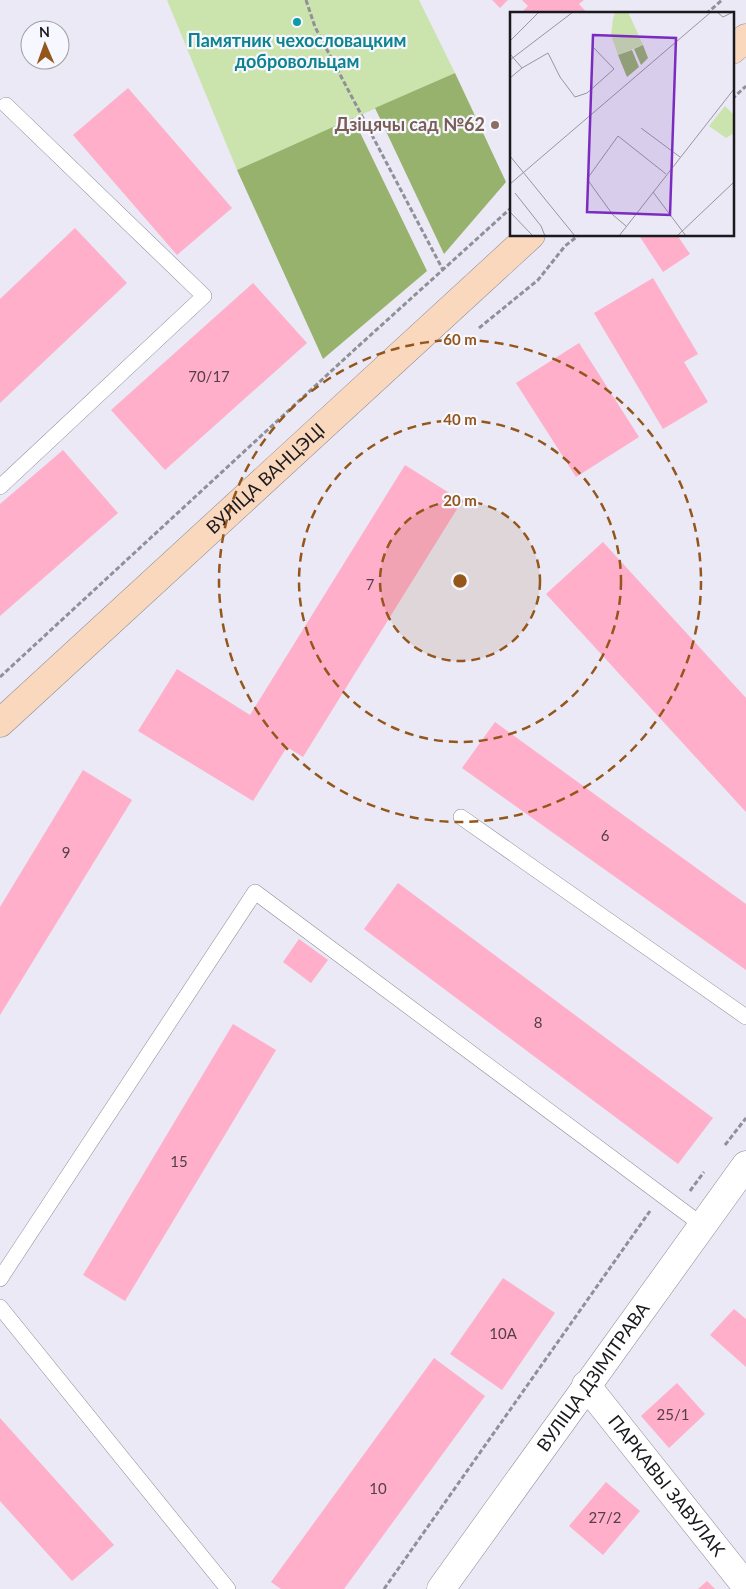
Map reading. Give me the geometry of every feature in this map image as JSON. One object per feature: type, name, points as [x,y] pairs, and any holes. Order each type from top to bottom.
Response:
[{"type":"main road","points":[[734,48],[746,38]]},
{"type":"main road","name":"ВУЛІЦА ВАНЦЭЦІ","points":[[0,723],[531,236]]},
{"type":"street","name":"ВУЛІЦА ДЗІМІТРАВА","points":[[441,1589],[746,1165]]},
{"type":"street","name":"ПАРКАВЫ ЗАВУЛАК","points":[[586,1385],[746,1586]]},
{"type":"lane","points":[[0,487],[204,296],[6,105]]},
{"type":"lane","points":[[461,817],[746,1017]]},
{"type":"lane","points":[[0,1279],[255,892],[702,1225]]},
{"type":"lane","points":[[0,1307],[228,1589]]},
{"type":"path","points":[[306,0],[316,27],[443,270]]},
{"type":"path","points":[[708,12],[722,0]]},
{"type":"path","points":[[734,97],[746,86]]},
{"type":"path","points":[[0,677],[510,209]]},
{"type":"path","points":[[479,328],[538,280],[565,246],[578,236]]},
{"type":"path","points":[[384,1589],[661,1195]]},
{"type":"green space","points":[[167,0],[419,0],[455,73],[237,170]]},
{"type":"green space","points":[[455,73],[506,182],[444,254],[375,108]]},
{"type":"green space","points":[[353,118],[427,271],[323,359],[237,170]]},
{"type":"building","points":[[492,0],[508,0],[500,8]]},
{"type":"building","points":[[522,0],[584,0],[579,4],[586,12],[522,12],[528,6]]},
{"type":"building","points":[[128,88],[232,208],[177,255],[73,135]]},
{"type":"building","points":[[75,228],[127,283],[0,403],[0,299]]},
{"type":"building","points":[[678,236],[690,254],[663,272],[640,237]]},
{"type":"building","points":[[653,278],[698,354],[684,362],[708,402],[663,429],[594,313]]},
{"type":"building","points":[[253,283],[307,343],[165,470],[111,410]]},
{"type":"building","points":[[579,343],[639,437],[576,477],[516,383]]},
{"type":"building","points":[[63,450],[118,513],[0,616],[0,504]]},
{"type":"building","points":[[405,465],[462,501],[303,757],[287,747],[253,801],[138,731],[177,669],[250,715]]},
{"type":"building","points":[[603,542],[746,698],[746,812],[546,594]]},
{"type":"building","points":[[495,722],[746,904],[746,970],[462,768]]},
{"type":"building","points":[[83,770],[132,800],[0,1015],[0,907]]},
{"type":"building","points":[[398,883],[713,1118],[678,1164],[364,929]]},
{"type":"building","points":[[299,939],[328,960],[311,983],[283,962]]},
{"type":"building","points":[[233,1024],[276,1050],[125,1301],[83,1275]]},
{"type":"building","points":[[503,1278],[555,1313],[502,1390],[450,1354]]},
{"type":"building","points":[[734,1309],[746,1319],[746,1367],[710,1335]]},
{"type":"building","points":[[434,1358],[485,1396],[344,1589],[281,1589],[271,1582]]},
{"type":"building","points":[[677,1383],[705,1414],[669,1448],[641,1416]]},
{"type":"building","points":[[0,1418],[114,1545],[72,1581],[0,1501]]},
{"type":"building","points":[[606,1482],[640,1511],[603,1555],[569,1526]]},
{"type":"building","points":[[707,1581],[715,1589],[698,1589]]},
{"type":"place","name":"Памятник чехословацким добровольцам","points":[[297,22]]},
{"type":"place","name":"Дзіцячы сад №62","points":[[495,125]]}]
